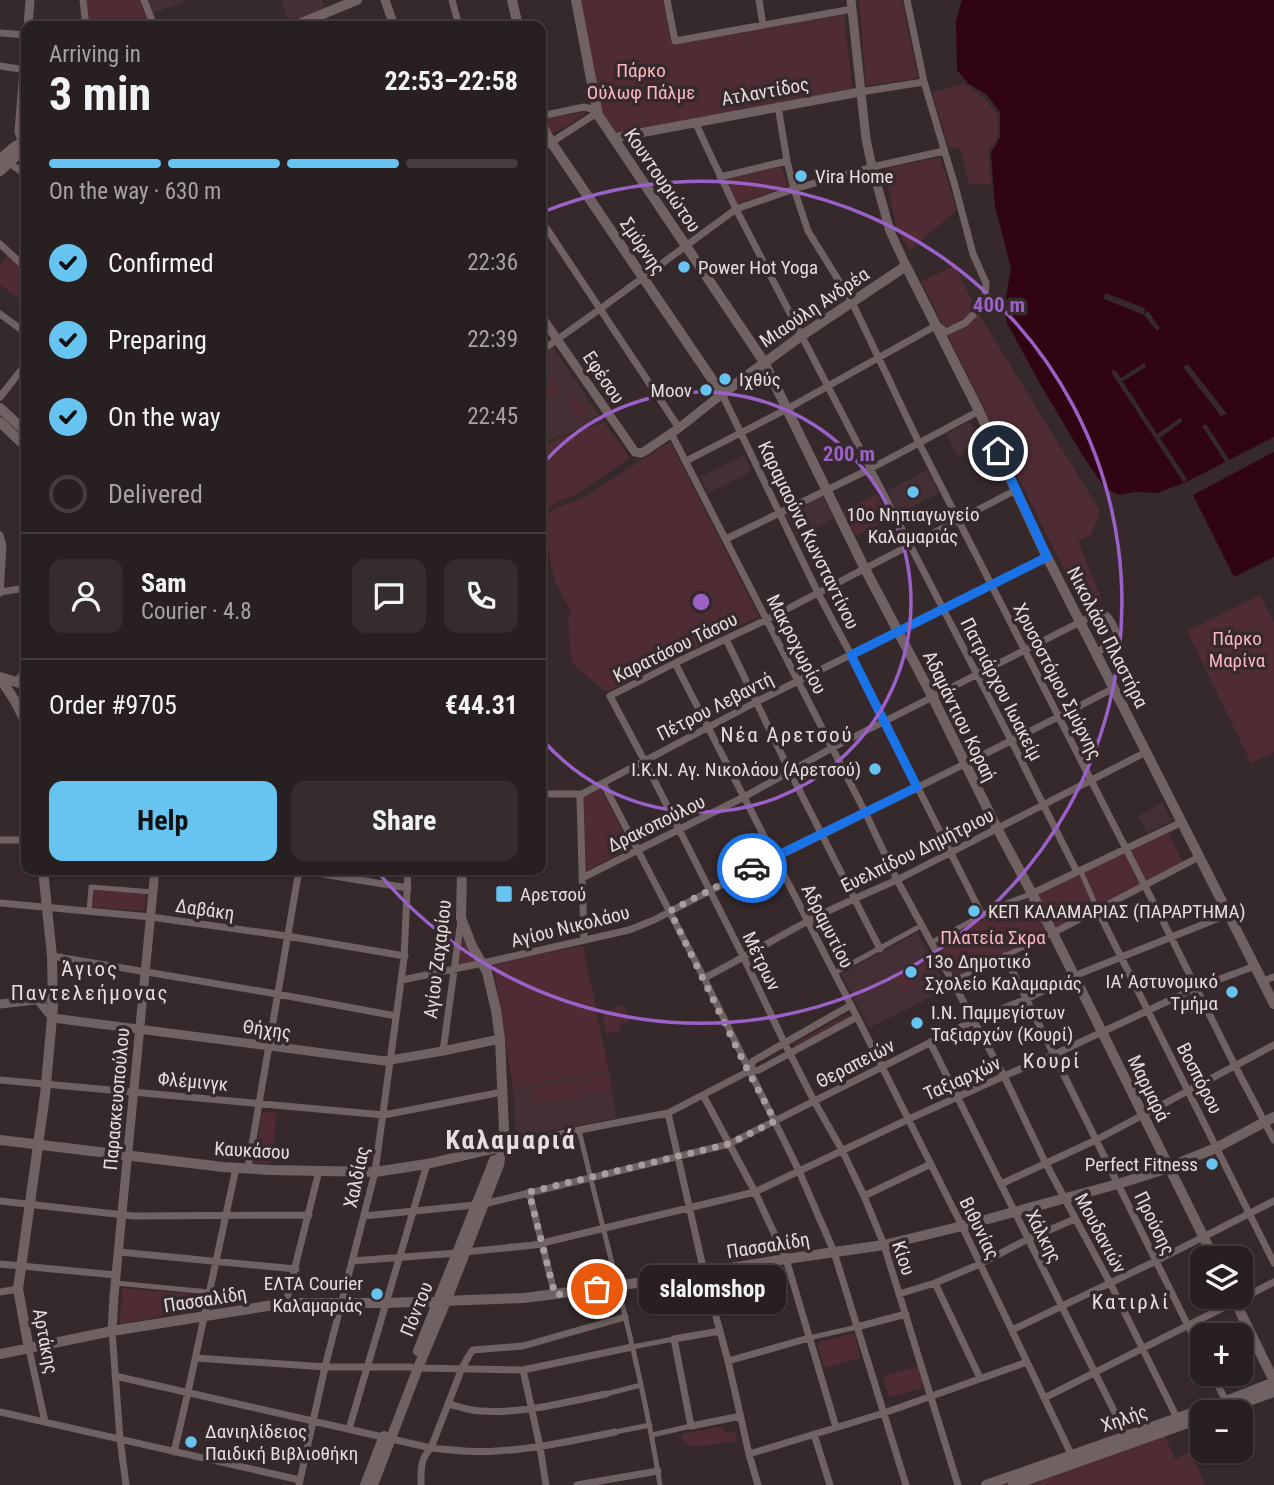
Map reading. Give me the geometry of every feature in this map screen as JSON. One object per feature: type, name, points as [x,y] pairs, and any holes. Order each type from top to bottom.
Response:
[{"type":"main road","points":[[306,21],[357,0]]},
{"type":"main road","points":[[512,0],[517,21]]},
{"type":"main road","name":"Κουντουριώτου","points":[[576,0],[596,110],[602,123],[764,362]]},
{"type":"main road","name":"Σμύρνης","points":[[546,133],[722,394]]},
{"type":"main road","points":[[0,171],[4,161],[21,141]]},
{"type":"main road","name":"Νικολάου Πλαστήρα","points":[[906,266],[979,411],[1047,557],[1274,1004]]},
{"type":"main road","name":"Μιαούλη Ανδρέα","points":[[722,394],[801,336],[906,266]]},
{"type":"main road","name":"Αδαμάντιου Κοραή","points":[[764,362],[964,764],[1053,933]]},
{"type":"main road","points":[[0,408],[21,427]]},
{"type":"main road","points":[[0,422],[21,442]]},
{"type":"main road","points":[[0,678],[21,683]]},
{"type":"main road","points":[[0,678],[21,713]]},
{"type":"main road","name":"Αρτάκης","points":[[29,1349],[18,1289],[47,1083],[53,998],[52,956],[44,875]]},
{"type":"main road","name":"Αγίου Ζαχαρίου","points":[[461,918],[463,875]]},
{"type":"main road","name":"Πόντου","points":[[365,1485],[387,1439],[501,1147],[504,1129],[500,1038],[490,981],[461,918]]},
{"type":"main road","name":"Μαρμαρά","points":[[1053,933],[1208,1246]]},
{"type":"main road","name":"Πασσαλίδη","points":[[0,1354],[112,1331],[286,1303],[387,1303],[555,1295],[884,1245],[1065,1199],[1169,1168],[1216,1148],[1269,1120]]},
{"type":"main road","name":"Καυκάσου","points":[[0,1140],[236,1168],[375,1172],[501,1147]]},
{"type":"main road","points":[[1239,1309],[1274,1381]]},
{"type":"main road","name":"Χηλής","points":[[1228,1400],[1274,1381]]},
{"type":"main road","points":[[1251,1400],[1274,1392]]},
{"type":"main road","name":"Χηλής","points":[[1013,1485],[1190,1417]]},
{"type":"main road","name":"Χηλής","points":[[1179,1422],[1190,1420]]},
{"type":"main road","name":"Πόντου","points":[[373,1485],[387,1439]]},
{"type":"main road","name":"Χηλής","points":[[986,1485],[1071,1454],[1129,1439]]},
{"type":"street","points":[[28,21],[30,0]]},
{"type":"street","points":[[83,0],[85,21]]},
{"type":"street","points":[[144,0],[151,21]]},
{"type":"street","points":[[386,0],[392,21]]},
{"type":"street","points":[[452,0],[458,21]]},
{"type":"street","points":[[667,0],[675,41],[851,5]]},
{"type":"street","points":[[759,0],[763,25]]},
{"type":"street","points":[[686,461],[787,409],[936,325],[946,332],[965,323],[977,311],[986,290],[986,283],[973,254],[956,186],[924,82],[907,0]]},
{"type":"street","name":"Νικολάου Πλαστήρα","points":[[851,5],[866,139],[890,231],[906,266]]},
{"type":"street","points":[[0,33],[21,35]]},
{"type":"street","points":[[0,66],[21,69]]},
{"type":"street","name":"Ατλαντίδος","points":[[613,138],[778,106],[924,82]]},
{"type":"street","name":"Χρυσοστόμου Σμύρνης","points":[[778,106],[787,161],[808,231],[852,302],[919,443],[1234,1066],[1269,1120],[1274,1140]]},
{"type":"street","points":[[546,115],[584,107],[596,110]]},
{"type":"street","points":[[546,146],[596,110]]},
{"type":"street","name":"Πατριάρχου Ιωακείμ","points":[[695,122],[801,336],[1097,907]]},
{"type":"street","points":[[546,348],[736,209],[872,167],[944,151]]},
{"type":"street","points":[[4,161],[21,171]]},
{"type":"street","points":[[720,177],[787,161]]},
{"type":"street","name":"Μακροχωρίου","points":[[546,227],[601,309],[675,430],[686,461],[897,880],[954,981]]},
{"type":"street","points":[[0,244],[21,263]]},
{"type":"street","points":[[0,314],[21,329]]},
{"type":"street","name":"Εφέσου","points":[[546,324],[633,451],[641,453]]},
{"type":"street","points":[[0,397],[21,370]]},
{"type":"street","name":"Μιαούλη Ανδρέα","points":[[641,453],[722,394]]},
{"type":"street","name":"Καραμαούνα Κωνσταντίνου","points":[[722,394],[818,593],[982,915]]},
{"type":"street","points":[[726,539],[870,469],[979,411]]},
{"type":"street","name":"Καρατάσου Τάσου","points":[[610,696],[766,620],[1016,490]]},
{"type":"street","points":[[0,535],[3,546],[0,593],[21,589]]},
{"type":"street","name":"Πέτρου Λεβαντή","points":[[546,794],[582,794],[756,702],[1047,557]]},
{"type":"street","points":[[1080,622],[1100,612],[1108,615],[1118,639],[1096,653]]},
{"type":"street","name":"Δρακοπούλου","points":[[582,878],[1080,622]]},
{"type":"street","points":[[726,639],[880,949]]},
{"type":"street","name":"Αδραμυτίου","points":[[675,663],[858,1017]]},
{"type":"street","name":"Αγίου Νικολάου","points":[[402,980],[629,930],[1114,688]]},
{"type":"street","name":"Μέτρων","points":[[610,696],[790,1053]]},
{"type":"street","name":"Ευελπίδου Δημήτριου","points":[[704,978],[808,921],[951,853],[1146,752]]},
{"type":"street","points":[[603,783],[775,1121],[834,1252],[906,1485]]},
{"type":"street","points":[[582,794],[584,940]]},
{"type":"street","points":[[934,941],[1002,905],[1079,873],[1182,822]]},
{"type":"street","points":[[0,840],[21,841]]},
{"type":"street","points":[[954,981],[1199,857]]},
{"type":"street","name":"Παρασκευοπούλου","points":[[112,1331],[155,875]]},
{"type":"street","points":[[248,1168],[298,875]]},
{"type":"street","points":[[329,875],[408,888]]},
{"type":"street","name":"Χαλδίας","points":[[300,1483],[325,1367],[375,1172],[405,956],[408,875]]},
{"type":"street","points":[[89,911],[91,887],[153,892]]},
{"type":"street","name":"Δαβάκη","points":[[0,903],[151,917],[405,956]]},
{"type":"street","name":"Βοσπόρου","points":[[1097,907],[1274,1263]]},
{"type":"street","name":"Θεραπειών","points":[[364,1216],[479,1204],[729,1144],[973,1021],[1074,976],[1229,914]]},
{"type":"street","name":"Αγίου Ζαχαρίου","points":[[443,1051],[461,918]]},
{"type":"street","points":[[838,971],[917,928]]},
{"type":"street","points":[[52,956],[396,1016]]},
{"type":"street","name":"Προύσης","points":[[1005,956],[1190,1329]]},
{"type":"street","name":"Ταξιαρχών","points":[[352,1261],[542,1243],[755,1192],[1196,988],[1255,966]]},
{"type":"street","points":[[1262,981],[1274,977]]},
{"type":"street","name":"Μουδανιών","points":[[954,981],[1179,1422]]},
{"type":"street","points":[[0,1004],[53,998]]},
{"type":"street","points":[[37,999],[52,1018]]},
{"type":"street","points":[[748,1071],[753,1061],[851,1005]]},
{"type":"street","points":[[501,1147],[668,1113],[748,1071],[759,1070],[858,1017]]},
{"type":"street","name":"Βιθυνίας","points":[[858,1017],[1071,1454]]},
{"type":"street","name":"Θήχης","points":[[52,1018],[385,1061],[500,1038]]},
{"type":"street","name":"Χάλκης","points":[[930,1042],[1129,1439]]},
{"type":"street","points":[[1001,1184],[1096,1140],[1274,1045]]},
{"type":"street","name":"Κίου","points":[[790,1053],[842,1150],[884,1245],[958,1485]]},
{"type":"street","name":"Φλέμινγκ","points":[[0,1080],[384,1115],[502,1092]]},
{"type":"street","points":[[703,1095],[755,1192],[786,1259],[836,1427]]},
{"type":"street","points":[[668,1113],[704,1272],[729,1361],[758,1485]]},
{"type":"street","points":[[579,1130],[641,1385],[660,1485]]},
{"type":"street","points":[[349,1429],[426,1164]]},
{"type":"street","points":[[864,1196],[931,1164]]},
{"type":"street","points":[[174,1451],[236,1168]]},
{"type":"street","points":[[286,1303],[319,1171]]},
{"type":"street","points":[[529,1192],[555,1295]]},
{"type":"street","points":[[0,1201],[123,1216],[309,1215]]},
{"type":"street","points":[[1012,1330],[1274,1201]]},
{"type":"street","points":[[899,1294],[935,1283],[980,1264],[1028,1239],[1076,1219]]},
{"type":"street","points":[[119,1252],[296,1269]]},
{"type":"street","points":[[0,1264],[116,1279]]},
{"type":"street","name":"Πασσαλίδη","points":[[116,1279],[209,1292]]},
{"type":"street","points":[[1253,1291],[1274,1282]]},
{"type":"street","points":[[935,1283],[980,1378]]},
{"type":"street","points":[[0,1292],[18,1289]]},
{"type":"street","points":[[1044,1398],[1216,1309]]},
{"type":"street","points":[[729,1361],[906,1314]]},
{"type":"street","points":[[421,1485],[421,1464],[431,1448],[468,1354],[473,1350],[523,1346],[625,1317]]},
{"type":"street","points":[[112,1331],[126,1485]]},
{"type":"street","points":[[196,1358],[325,1367],[523,1370],[720,1331]]},
{"type":"street","points":[[674,1339],[691,1426]]},
{"type":"street","name":"Αρτάκης","points":[[29,1349],[45,1422]]},
{"type":"street","points":[[749,1454],[884,1413],[1027,1362]]},
{"type":"street","points":[[523,1370],[546,1485]]},
{"type":"street","points":[[115,1376],[431,1448],[495,1452],[540,1447],[650,1425]]},
{"type":"street","points":[[449,1404],[481,1411],[532,1409],[641,1385]]},
{"type":"street","points":[[0,1412],[174,1451],[300,1483]]},
{"type":"street","points":[[652,1435],[741,1416]]},
{"type":"street","points":[[814,1434],[830,1485]]},
{"type":"street","points":[[577,1485],[658,1471]]},
{"type":"shaded area","points":[[146,0],[189,0],[151,14]]},
{"type":"shaded area","points":[[280,0],[322,0],[325,8],[298,21],[288,21]]},
{"type":"shaded area","points":[[962,0],[1274,0],[1274,437],[1184,483],[1157,493],[1135,492],[1119,495],[1105,488],[1039,382],[1007,323],[1005,304],[1011,268],[995,206],[991,153],[1000,137],[1000,112],[987,95],[969,84],[957,70],[956,21]]},
{"type":"shaded area","points":[[553,347],[603,421],[546,441],[546,352]]},
{"type":"shaded area","points":[[970,422],[982,445],[958,457],[946,434]]},
{"type":"shaded area","points":[[1274,452],[1274,557],[1234,577],[1193,495]]},
{"type":"shaded area","points":[[744,455],[752,471],[708,493],[700,477]]},
{"type":"shaded area","name":"10ο Νηπιαγωγείο Καλαμαριάς","points":[[927,470],[939,493],[899,514],[887,491]]},
{"type":"shaded area","points":[[822,495],[834,519],[797,537],[785,514]]},
{"type":"shaded area","points":[[1162,802],[1172,821],[1147,833],[1138,816]]},
{"type":"shaded area","points":[[917,933],[948,989],[869,1028],[841,974]]},
{"type":"shaded area","points":[[609,1071],[617,1118],[522,1136],[518,1134],[513,1088]]},
{"type":"green space","points":[[85,0],[142,0],[148,21],[87,21]]},
{"type":"green space","name":"Πάρκο Ούλωφ Πάλμε","points":[[580,0],[663,0],[672,45],[844,14],[852,89],[620,132],[611,130],[599,111]]},
{"type":"green space","points":[[859,0],[902,0],[918,78],[866,86]]},
{"type":"green space","points":[[964,83],[984,98],[998,114],[998,137],[988,152],[992,184],[969,184],[960,149],[949,147],[932,93]]},
{"type":"green space","points":[[584,112],[585,115],[552,134],[546,119]]},
{"type":"green space","points":[[940,157],[957,210],[910,250],[897,230],[884,169]]},
{"type":"green space","points":[[781,166],[788,186],[737,204],[727,180]]},
{"type":"green space","points":[[8,255],[21,267],[20,299],[0,285],[0,265]]},
{"type":"green space","points":[[955,266],[977,311],[1100,511],[1091,535],[1078,541],[1102,601],[1084,610],[946,332],[958,324],[944,327],[921,281]]},
{"type":"green space","points":[[552,377],[560,390],[546,400],[546,381]]},
{"type":"green space","points":[[575,395],[586,411],[578,417],[567,400]]},
{"type":"green space","points":[[604,422],[630,458],[577,494],[556,502],[546,510],[546,443]]},
{"type":"green space","points":[[670,442],[759,616],[607,692],[571,661],[568,619],[570,610],[556,583],[546,535],[546,515],[556,508],[583,498]]},
{"type":"green space","points":[[877,494],[889,519],[856,536],[843,511]]},
{"type":"green space","name":"Πάρκο Μαρίνα","points":[[1260,595],[1274,623],[1274,752],[1251,763],[1187,631]]},
{"type":"green space","points":[[1100,620],[1109,639],[1102,643],[1091,625]]},
{"type":"green space","points":[[600,786],[631,848],[584,872],[582,799]]},
{"type":"green space","name":"Πλατεία Σκρα","points":[[1168,833],[1183,863],[956,978],[936,942]]},
{"type":"green space","points":[[91,887],[146,892],[144,911],[89,907]]},
{"type":"green space","points":[[461,936],[474,961],[459,965]]},
{"type":"green space","points":[[583,946],[609,1071],[513,1088],[493,963]]},
{"type":"green space","points":[[925,959],[935,978],[923,984],[913,965]]},
{"type":"green space","points":[[906,968],[916,987],[903,994],[893,975]]},
{"type":"green space","points":[[625,1005],[629,1022],[619,1025],[620,1031],[606,1034],[602,1012]]},
{"type":"green space","points":[[848,1014],[850,1017],[795,1046],[793,1044]]},
{"type":"green space","points":[[608,1074],[611,1089],[583,1094],[580,1079]]},
{"type":"green space","points":[[578,1080],[581,1096],[535,1104],[532,1088]]},
{"type":"green space","points":[[262,1112],[277,1113],[271,1164],[254,1163]]},
{"type":"green space","points":[[122,1288],[202,1295],[200,1309],[120,1324]]},
{"type":"green space","points":[[854,1333],[861,1358],[824,1368],[817,1343]]},
{"type":"green space","points":[[918,1366],[923,1387],[889,1398],[883,1376]]},
{"type":"green space","points":[[1258,1386],[1239,1400],[1220,1400]]},
{"type":"green space","points":[[1190,1411],[1190,1419],[1164,1434],[1175,1459],[1190,1452],[1190,1463],[1196,1463],[1205,1485],[986,1485]]},
{"type":"green space","points":[[723,1426],[725,1433],[735,1432],[737,1441],[693,1447],[685,1443],[680,1435]]},
{"type":"pier","points":[[1105,293],[1145,308],[1144,314],[1148,311],[1160,328],[1157,331],[1144,315],[1104,299]]},
{"type":"pier","points":[[1144,363],[1146,367],[1123,381],[1121,379],[1157,434],[1180,418],[1183,421],[1160,438],[1187,479],[1184,483],[1111,372],[1114,369],[1121,378]]},
{"type":"pier","points":[[1188,364],[1227,414],[1221,416],[1183,367]]},
{"type":"pier","points":[[1206,424],[1230,461],[1274,441],[1188,485],[1187,483],[1226,463],[1202,426]]},
{"type":"way so far","points":[[597,1289],[555,1295],[529,1192],[729,1144],[775,1121],[670,911],[752,868]]},
{"type":"place","name":"Vira Home","points":[[801,176]]},
{"type":"place","name":"Power Hot Yoga","points":[[684,267]]},
{"type":"place","name":"Ιχθύς","points":[[725,379]]},
{"type":"place","name":"Moov","points":[[706,390]]},
{"type":"place","name":"10ο Νηπιαγωγείο Καλαμαριάς","points":[[913,492]]},
{"type":"place","name":"Ι.Κ.Ν. Αγ. Νικολάου (Αρετσού)","points":[[875,769]]},
{"type":"place","name":"Αρετσού","points":[[504,894]]},
{"type":"place","name":"ΚΕΠ ΚΑΛΑΜΑΡΙΑΣ (ΠΑΡΑΡΤΗΜΑ)","points":[[974,911]]},
{"type":"place","name":"13ο Δημοτικό Σχολείο Καλαμαριάς","points":[[911,972]]},
{"type":"place","name":"ΙΑ' Αστυνομικό Τμήμα","points":[[1232,992]]},
{"type":"place","name":"Ι.Ν. Παμμεγίστων Ταξιαρχών (Κουρί)","points":[[917,1023]]},
{"type":"place","name":"Perfect Fitness","points":[[1212,1164]]},
{"type":"place","name":"slalomshop","points":[[597,1289]]},
{"type":"place","name":"ΕΛΤΑ Courier Καλαμαριάς","points":[[377,1294]]},
{"type":"place","name":"Δανιηλίδειος Παιδική Βιβλιοθήκη","points":[[191,1442]]},
{"type":"district","name":"Νέα Αρετσού","points":[[787,735]]},
{"type":"district","name":"Άγιος Παντελεήμονας","points":[[90,981]]},
{"type":"district","name":"Κουρί","points":[[1052,1061]]},
{"type":"district","name":"Καλαμαριά","points":[[511,1140]]},
{"type":"district","name":"Κατιρλί","points":[[1131,1302]]},
{"type":"route","points":[[752,868],[917,787],[851,655],[1047,557],[998,451]]}]
